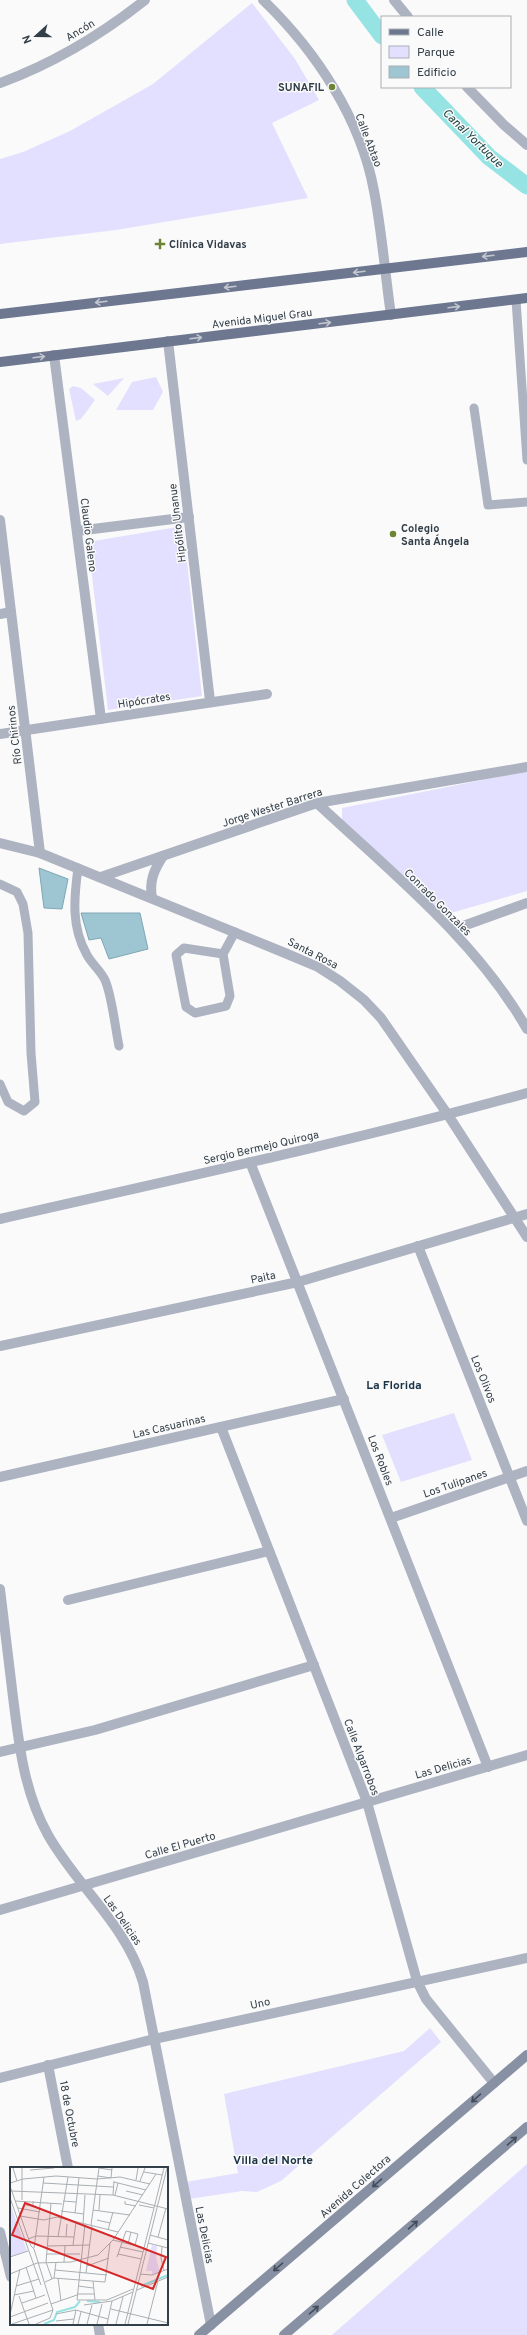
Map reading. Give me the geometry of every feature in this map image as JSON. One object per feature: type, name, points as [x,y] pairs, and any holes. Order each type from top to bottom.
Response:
[{"type":"main road","points":[[0,314],[527,252]]},
{"type":"main road","name":"Avenida Miguel Grau","points":[[0,362],[527,298]]},
{"type":"main road","name":"Avenida Colectora","points":[[199,2335],[527,2055]]},
{"type":"main road","points":[[284,2335],[527,2127]]},
{"type":"street","name":"Ancón","points":[[0,83],[69,51],[99,33],[146,0]]},
{"type":"street","name":"Calle Abtao","points":[[263,0],[300,40],[322,69],[354,128],[366,161],[374,191],[391,315]]},
{"type":"street","points":[[394,0],[407,16]]},
{"type":"street","points":[[468,88],[504,125],[527,145]]},
{"type":"street","name":"Hipólito Unanue","points":[[168,341],[210,701]]},
{"type":"street","name":"Claudio Galeno","points":[[54,355],[101,719]]},
{"type":"street","points":[[77,531],[189,517]]},
{"type":"street","name":"Río Chirinos","points":[[0,520],[40,853]]},
{"type":"street","points":[[0,614],[11,612]]},
{"type":"street","name":"Hipócrates","points":[[0,734],[210,701],[267,694]]},
{"type":"street","name":"Jorge Wester Barrera","points":[[101,877],[317,803],[527,767]]},
{"type":"street","name":"Conrado Gonzales","points":[[317,803],[452,930],[490,976],[527,1029]]},
{"type":"street","name":"Santa Rosa","points":[[0,843],[40,853],[101,877],[318,968],[340,981],[364,1000],[397,1039],[527,1237]]},
{"type":"street","points":[[152,898],[150,886],[154,870],[163,856]]},
{"type":"street","points":[[452,930],[527,903]]},
{"type":"street","name":"Sergio Bermejo Quiroga","points":[[0,1219],[448,1115],[527,1093]]},
{"type":"street","name":"Los Robles","points":[[250,1162],[488,1767]]},
{"type":"street","name":"Paita","points":[[0,1346],[298,1282],[527,1214]]},
{"type":"street","name":"Los Olivos","points":[[418,1246],[527,1521]]},
{"type":"street","name":"Las Casuarinas","points":[[0,1477],[344,1399]]},
{"type":"street","name":"Calle Algarrobos","points":[[221,1427],[367,1802],[416,1981],[426,1999],[494,2083]]},
{"type":"street","name":"Los Tulipanes","points":[[390,1518],[527,1470]]},
{"type":"street","points":[[68,1600],[270,1550]]},
{"type":"street","name":"Las Delicias","points":[[0,1589],[20,1749],[27,1785],[36,1811],[48,1836],[126,1943],[137,1964],[154,2039],[211,2325]]},
{"type":"street","points":[[0,1752],[20,1749],[95,1730],[314,1666]]},
{"type":"street","name":"Las Delicias","points":[[367,1802],[527,1755]]},
{"type":"street","name":"Calle El Puerto","points":[[0,1910],[367,1802]]},
{"type":"street","name":"Uno","points":[[0,2078],[154,2039],[527,1958]]},
{"type":"street","name":"18 de Octubre","points":[[48,2065],[68,2167]]},
{"type":"street","points":[[0,2232],[10,2273]]},
{"type":"street","points":[[98,2325],[100,2335]]},
{"type":"lane","points":[[516,300],[527,460]]},
{"type":"lane","points":[[474,408],[488,505],[527,502]]},
{"type":"lane","points":[[78,868],[75,894],[76,929],[89,959],[104,979],[119,1046]]},
{"type":"lane","points":[[0,884],[17,892],[23,904],[28,933],[31,1053],[35,1102],[24,1111],[8,1102],[0,1084]]},
{"type":"lane","points":[[223,954],[184,948],[176,955],[186,1007],[195,1013],[226,1006],[230,996],[223,954],[234,932]]},
{"type":"green space","points":[[252,3],[295,59],[319,100],[272,123],[308,198],[116,230],[0,244],[0,159],[23,152],[70,131],[153,84]]},
{"type":"green space","points":[[156,377],[163,392],[153,410],[116,410],[132,382]]},
{"type":"green space","points":[[124,378],[108,396],[93,384]]},
{"type":"green space","points":[[73,386],[81,388],[95,400],[81,419],[76,421],[69,389]]},
{"type":"green space","points":[[183,526],[202,696],[108,710],[88,542]]},
{"type":"green space","points":[[527,771],[527,891],[444,915],[342,821],[342,808]]},
{"type":"green space","points":[[454,1413],[472,1460],[401,1482],[382,1435]]},
{"type":"green space","points":[[430,2028],[441,2042],[281,2181],[257,2192],[242,2191],[189,2199],[186,2182],[238,2173],[224,2094],[404,2051]]},
{"type":"green space","points":[[527,2164],[527,2335],[332,2335]]},
{"type":"building","points":[[39,868],[68,879],[62,909],[44,908]]},
{"type":"building","points":[[81,913],[140,913],[148,949],[109,959],[101,938],[89,940]]},
{"type":"waterway","name":"Canal Yortuque","points":[[355,0],[381,35]]},
{"type":"waterway","name":"Canal Yortuque","points":[[423,88],[489,157],[527,186]]},
{"type":"place","name":"SUNAFIL","points":[[332,87]]},
{"type":"place","name":"Clínica Vidavas","points":[[160,244]]},
{"type":"place","name":"Colegio Santa Ángela","points":[[393,534]]},
{"type":"district","name":"La Florida","points":[[394,1385]]},
{"type":"district","name":"Villa del Norte","points":[[273,2160]]}]
